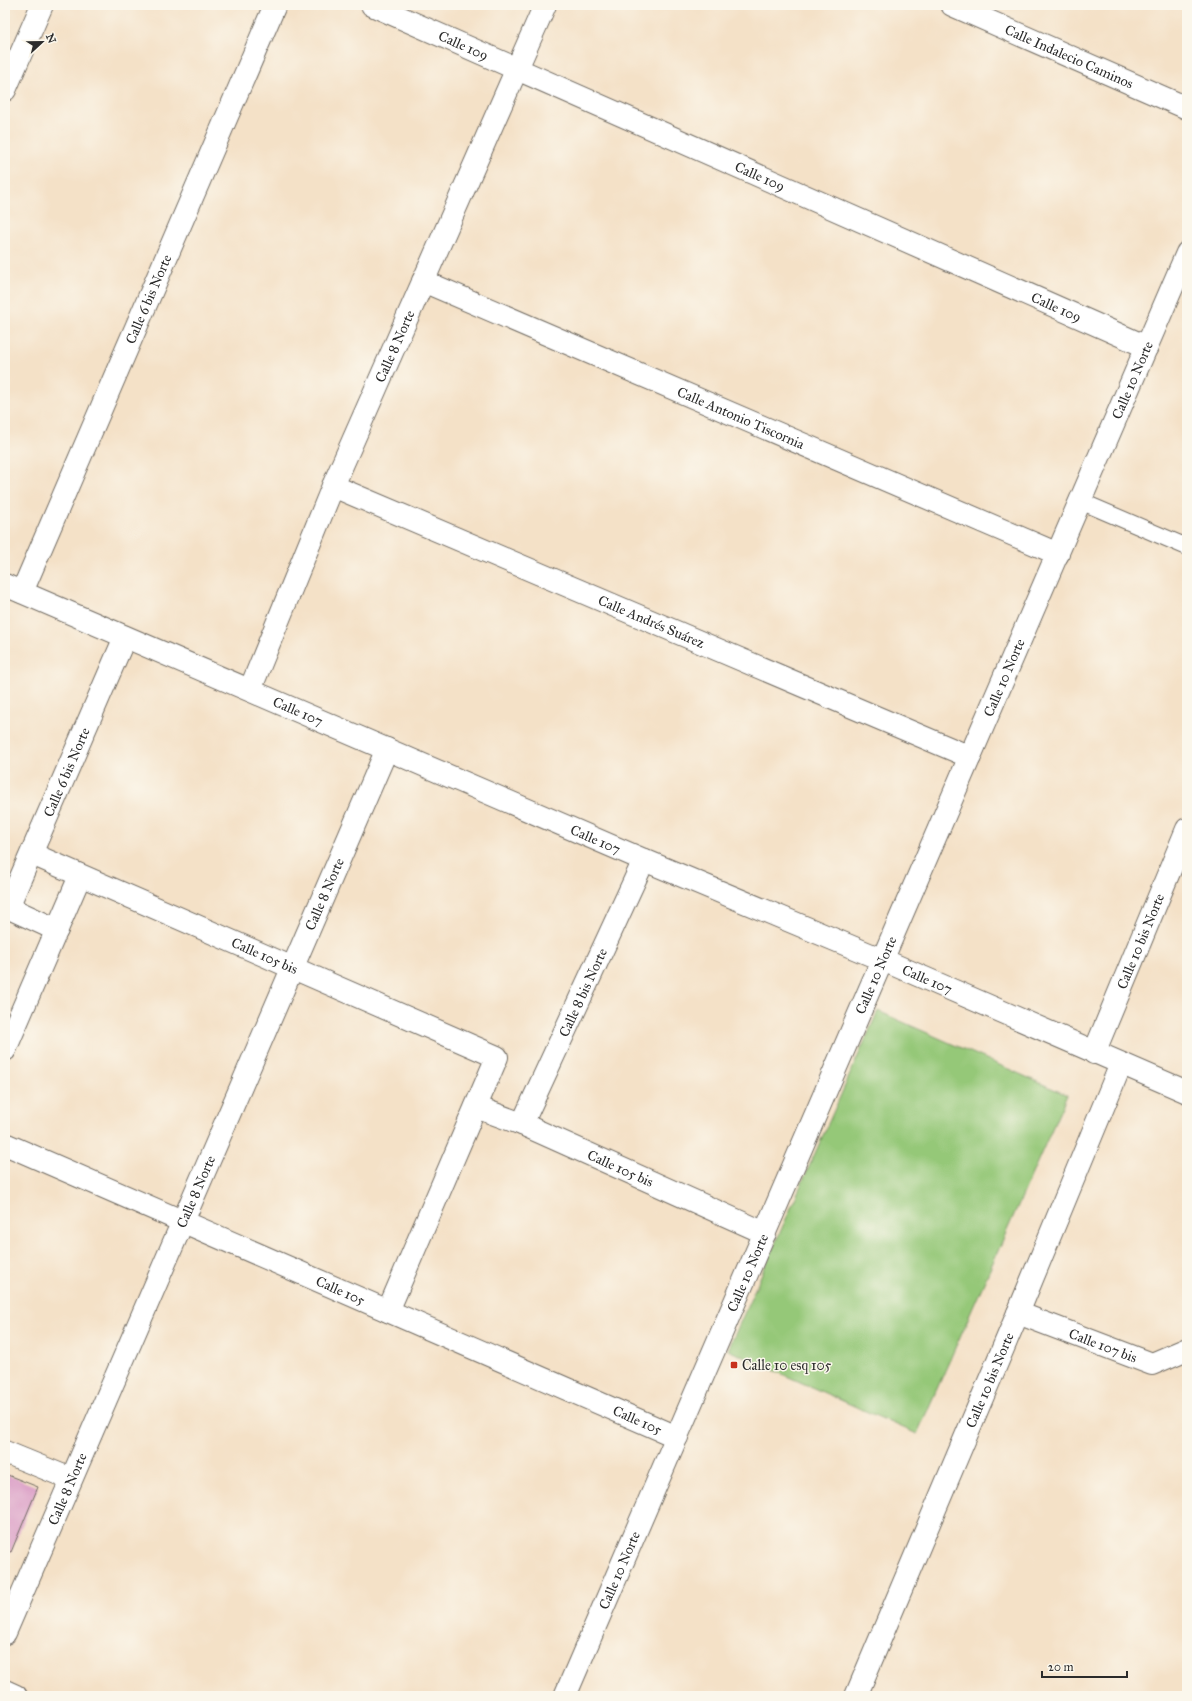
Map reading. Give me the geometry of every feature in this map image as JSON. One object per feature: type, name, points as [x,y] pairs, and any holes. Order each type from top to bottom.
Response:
[{"type":"street","points":[[5,90],[42,5]]},
{"type":"street","name":"Calle 6 bis Norte","points":[[13,588],[275,5]]},
{"type":"street","name":"Calle 109","points":[[372,5],[1147,347]]},
{"type":"street","name":"Calle 8 Norte","points":[[250,690],[333,486],[545,5]]},
{"type":"street","name":"Calle Indalecio Caminos","points":[[952,5],[1187,108]]},
{"type":"street","name":"Calle 10 Norte","points":[[565,1696],[1187,253]]},
{"type":"street","name":"Calle Antonio Tiscornia","points":[[423,281],[1058,554]]},
{"type":"street","name":"Calle Andrés Suárez","points":[[333,486],[970,757]]},
{"type":"street","points":[[1080,501],[1187,547]]},
{"type":"street","name":"Calle 107","points":[[13,588],[644,860],[883,960],[1094,1053],[1187,1092]]},
{"type":"street","name":"Calle 6 bis Norte","points":[[7,907],[32,854],[125,637]]},
{"type":"street","name":"Calle 8 Norte","points":[[5,1633],[387,749]]},
{"type":"street","name":"Calle 10 bis Norte","points":[[1094,1053],[1187,829]]},
{"type":"street","name":"Calle 105 bis","points":[[32,854],[497,1057],[476,1107],[522,1124],[765,1233]]},
{"type":"street","name":"Calle 8 bis Norte","points":[[522,1124],[644,860]]},
{"type":"street","points":[[5,1050],[80,876]]},
{"type":"street","points":[[7,907],[57,930]]},
{"type":"street","name":"Calle 10 bis Norte","points":[[856,1696],[1018,1313],[1121,1064]]},
{"type":"street","points":[[388,1311],[476,1107]]},
{"type":"street","name":"Calle 105","points":[[5,1144],[676,1437]]},
{"type":"street","name":"Calle 107 bis","points":[[1018,1313],[1152,1364],[1187,1350]]},
{"type":"street","points":[[5,1452],[71,1479]]},
{"type":"street","points":[[5,1691],[16,1696]]},
{"type":"green space","points":[[878,1011],[1067,1095],[917,1434],[728,1350]]},
{"type":"building","points":[[5,1474],[38,1487],[11,1552],[5,1550]]},
{"type":"place","name":"Calle 10 esq 105","points":[[734,1365]]}]
